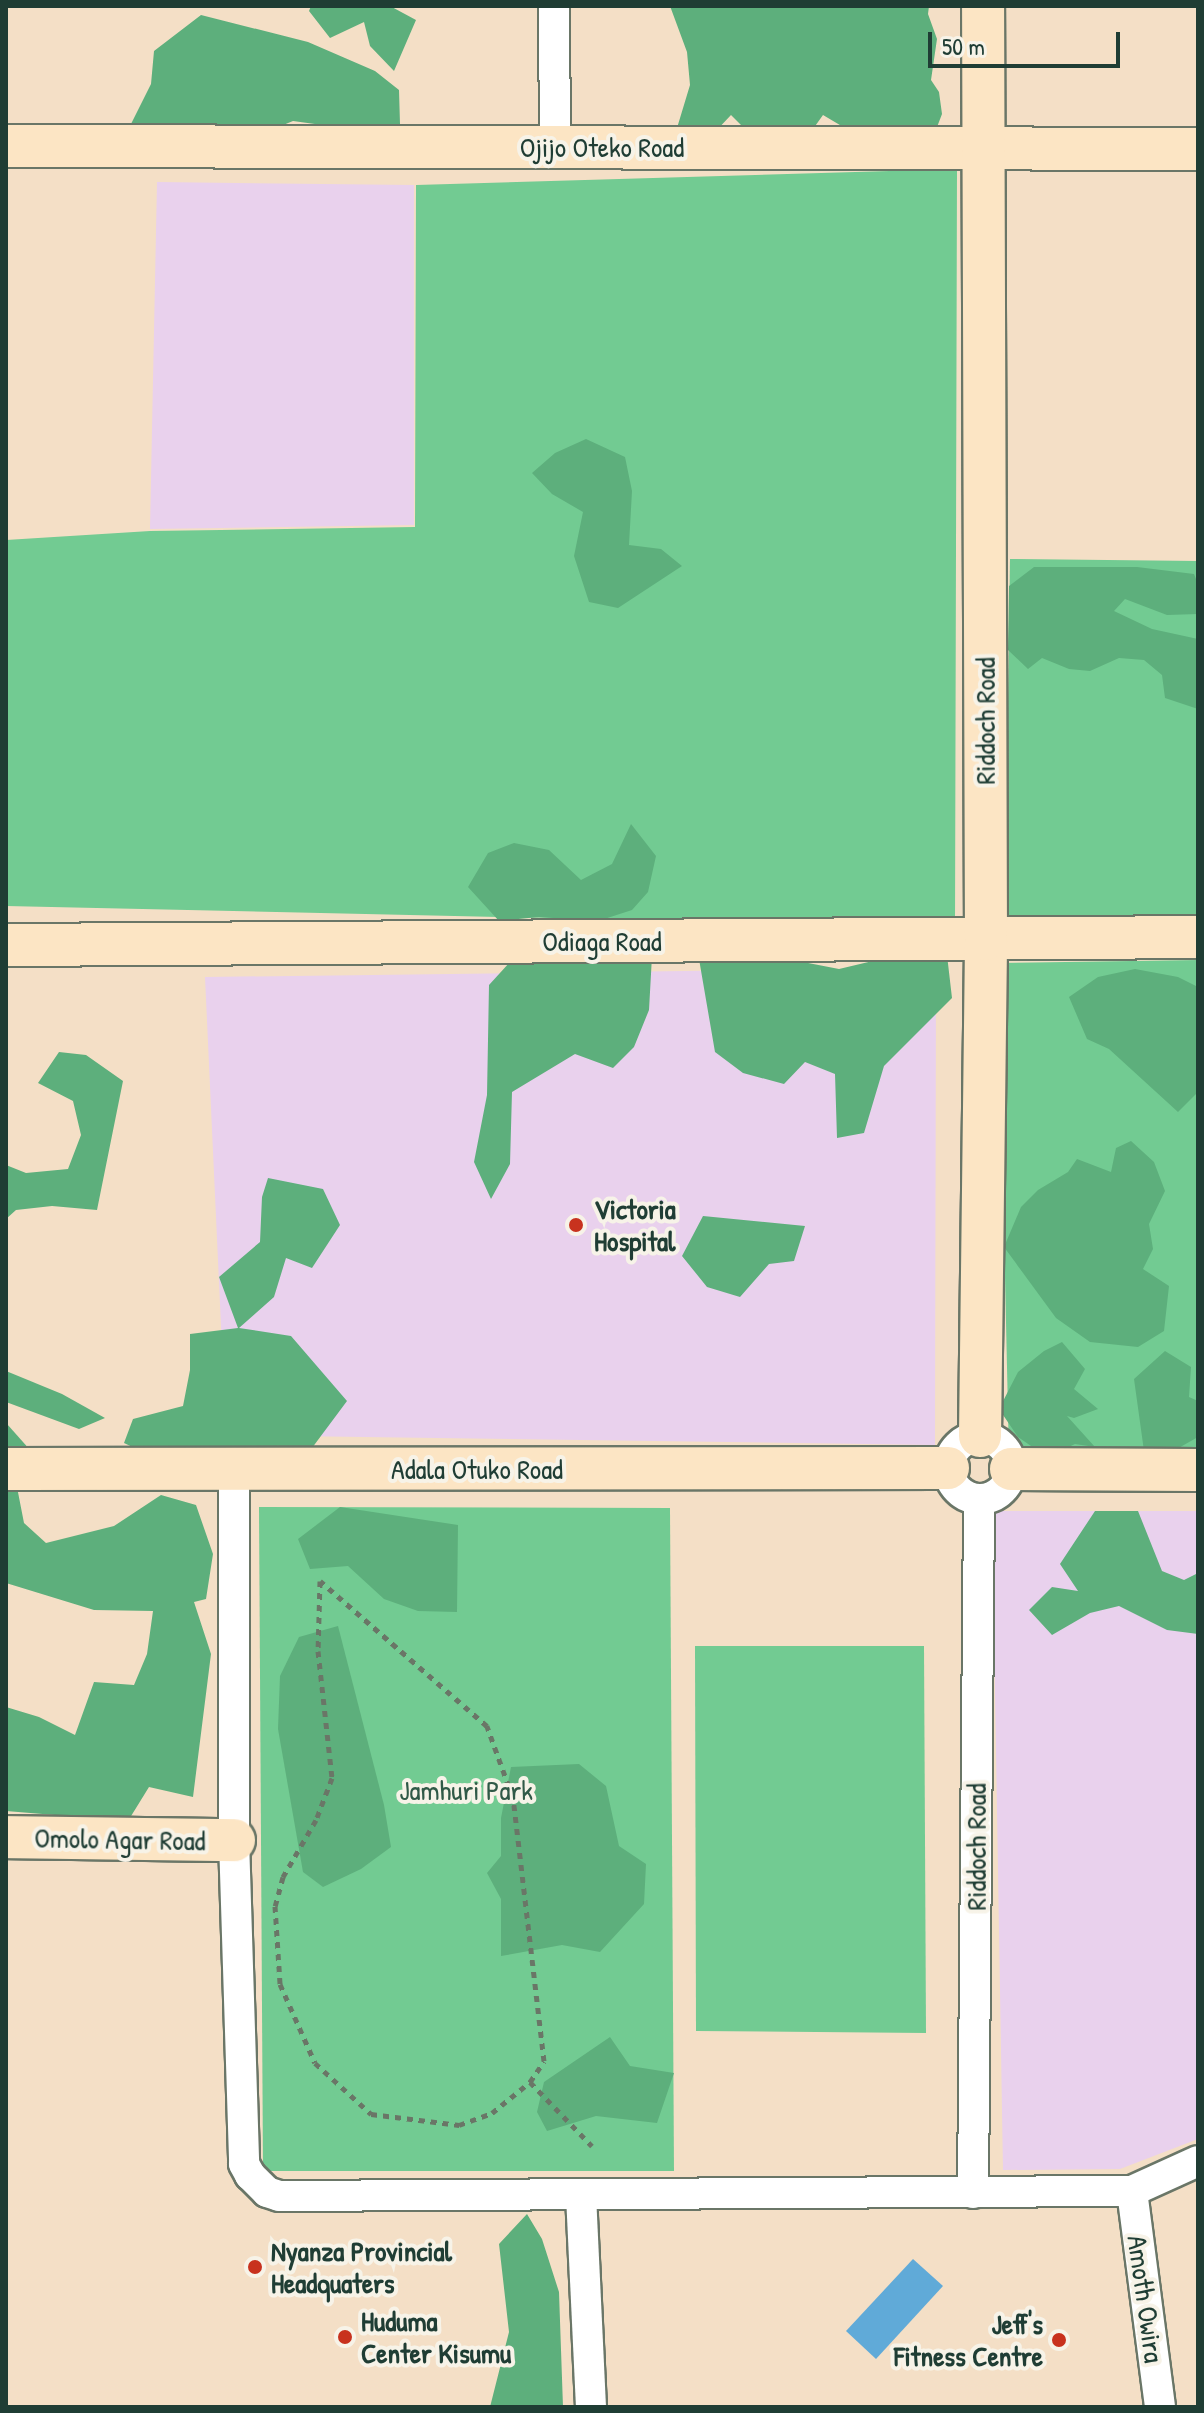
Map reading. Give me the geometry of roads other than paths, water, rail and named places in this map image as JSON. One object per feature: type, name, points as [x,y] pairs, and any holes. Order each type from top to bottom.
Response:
[{"type":"street","points":[[554,6],[555,147]]},
{"type":"street","name":"Riddoch Road","points":[[980,1436],[986,939],[981,150],[983,6]]},
{"type":"street","name":"Ojijo Oteko Road","points":[[6,146],[1198,149]]},
{"type":"street","name":"Odiaga Road","points":[[6,945],[1198,937]]},
{"type":"street","points":[[980,1436],[1002,1446],[1011,1469],[1002,1491],[979,1500],[957,1490],[948,1468],[958,1446],[980,1436]]},
{"type":"street","name":"Adala Otuko Road","points":[[6,1469],[948,1468]]},
{"type":"street","points":[[234,1469],[234,1840],[244,2164],[258,2184],[279,2196],[1132,2191],[1198,2161]]},
{"type":"street","points":[[1011,1469],[1198,1470]]},
{"type":"street","name":"Riddoch Road","points":[[973,2193],[979,1500]]},
{"type":"street","name":"Omolo Agar Road","points":[[6,1837],[234,1840]]},
{"type":"street","name":"Amoth Owira","points":[[1132,2191],[1160,2407]]},
{"type":"street","points":[[581,2195],[591,2407]]},
{"type":"water","points":[[913,2259],[943,2286],[876,2359],[846,2331]]},
{"type":"place","name":"Victoria Hospital","points":[[576,1225]]},
{"type":"place","name":"Nyanza Provincial Headquaters","points":[[255,2267]]},
{"type":"place","name":"Huduma Center Kisumu","points":[[345,2337]]},
{"type":"place","name":"Jeff's Fitness Centre","points":[[1059,2340]]},
{"type":"park label","name":"Jamhuri Park","points":[[466,1790]]}]
